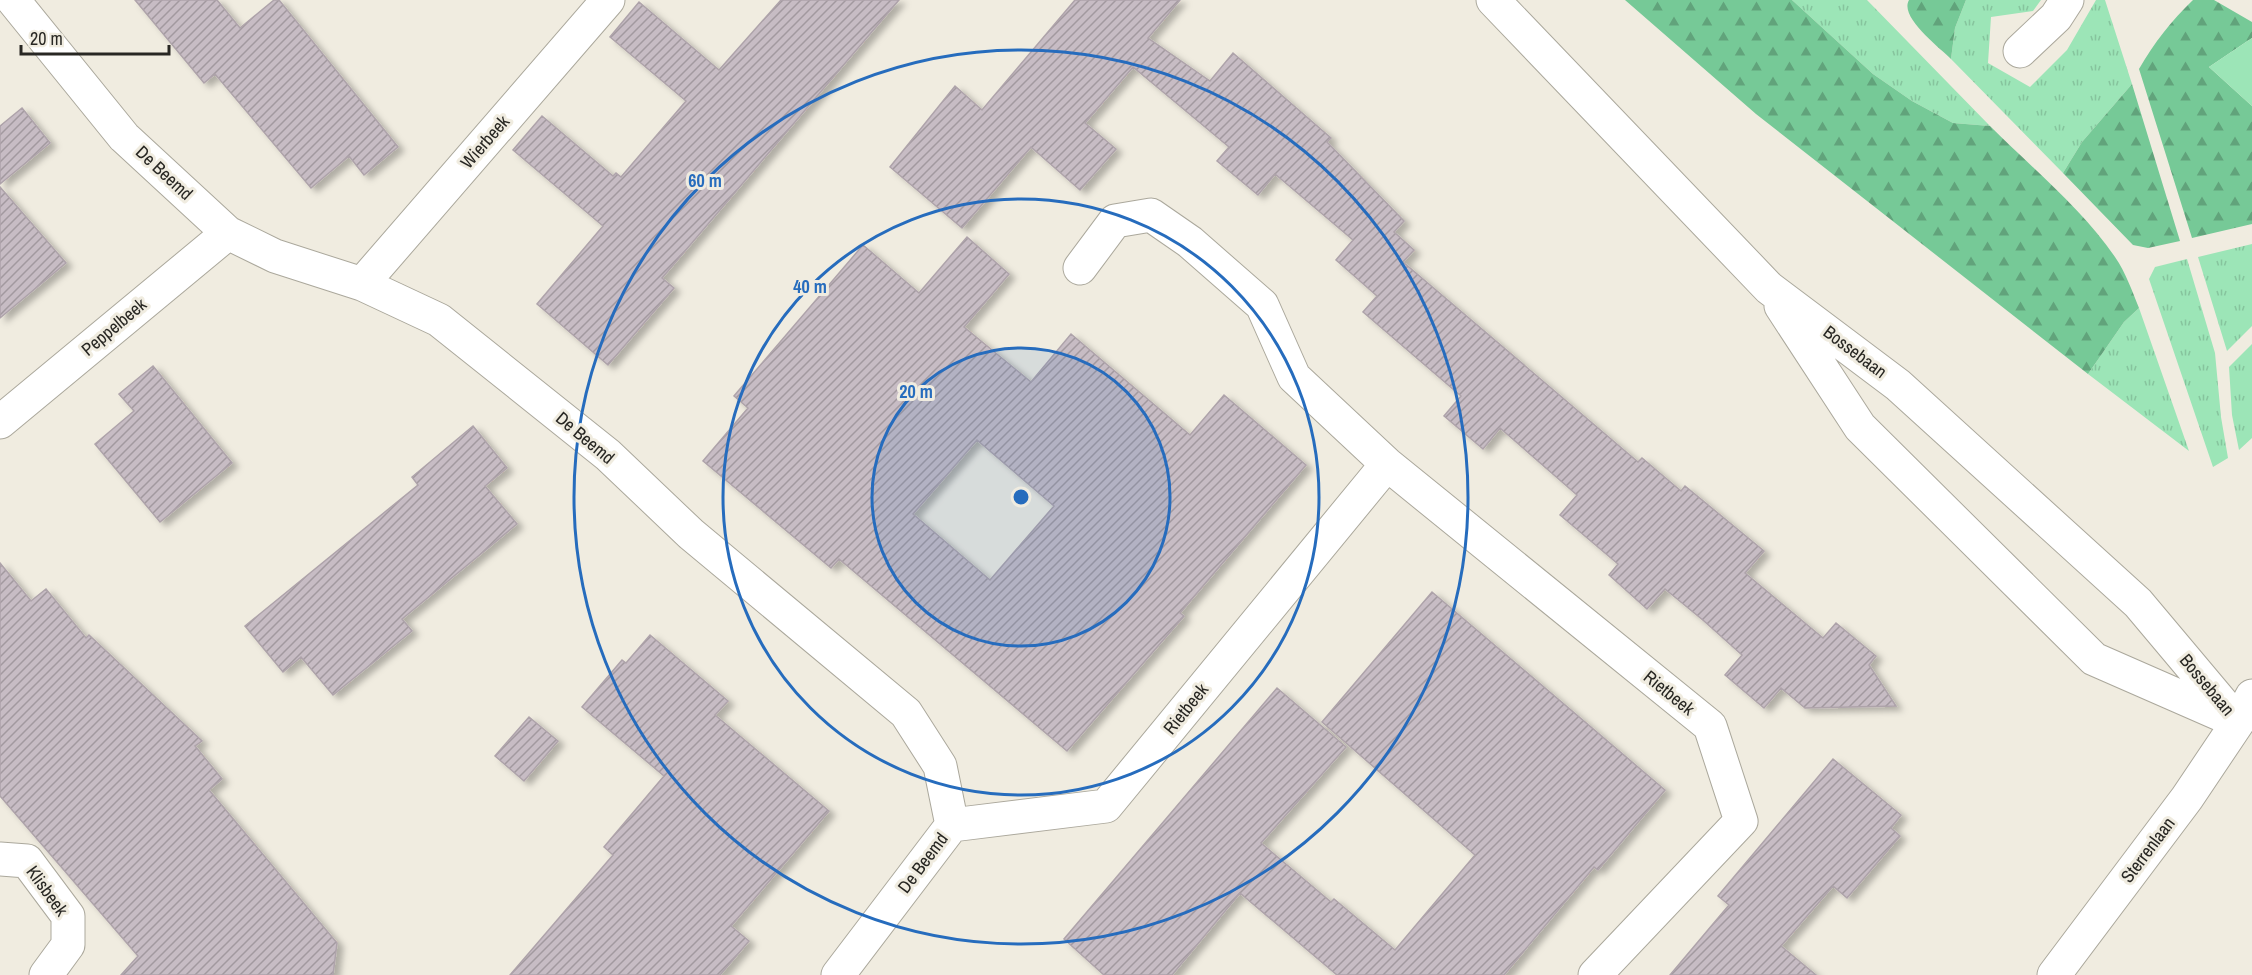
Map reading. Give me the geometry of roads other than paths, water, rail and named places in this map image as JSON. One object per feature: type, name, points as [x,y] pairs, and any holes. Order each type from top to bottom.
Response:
[{"type":"street","name":"De Beemd","points":[[13,0],[124,137],[228,233],[275,256],[362,284],[439,320],[608,455],[691,534],[906,713],[940,766],[952,825],[838,975]]},
{"type":"street","name":"Wierbeek","points":[[362,284],[608,0]]},
{"type":"street","name":"Bossebaan","points":[[1493,0],[1769,288],[1898,385],[2138,603],[2247,709]]},
{"type":"street","points":[[2020,51],[2056,17],[2067,0]]},
{"type":"street","name":"Rietbeek","points":[[1080,268],[1115,221],[1151,215],[1190,242],[1262,305],[1294,377],[1387,464],[1710,726],[1741,821],[1595,975]]},
{"type":"street","name":"Peppelbeek","points":[[0,422],[228,233]]},
{"type":"street","name":"Bossebaan","points":[[1769,288],[1860,427],[2094,659],[2247,709]]},
{"type":"street","name":"Rietbeek","points":[[952,825],[1106,806],[1387,464]]},
{"type":"street","name":"Sterrenlaan","points":[[2054,975],[2187,798],[2247,709]]},
{"type":"street","name":"Klisbeek","points":[[0,859],[27,861],[68,916],[68,945],[46,975]]}]
